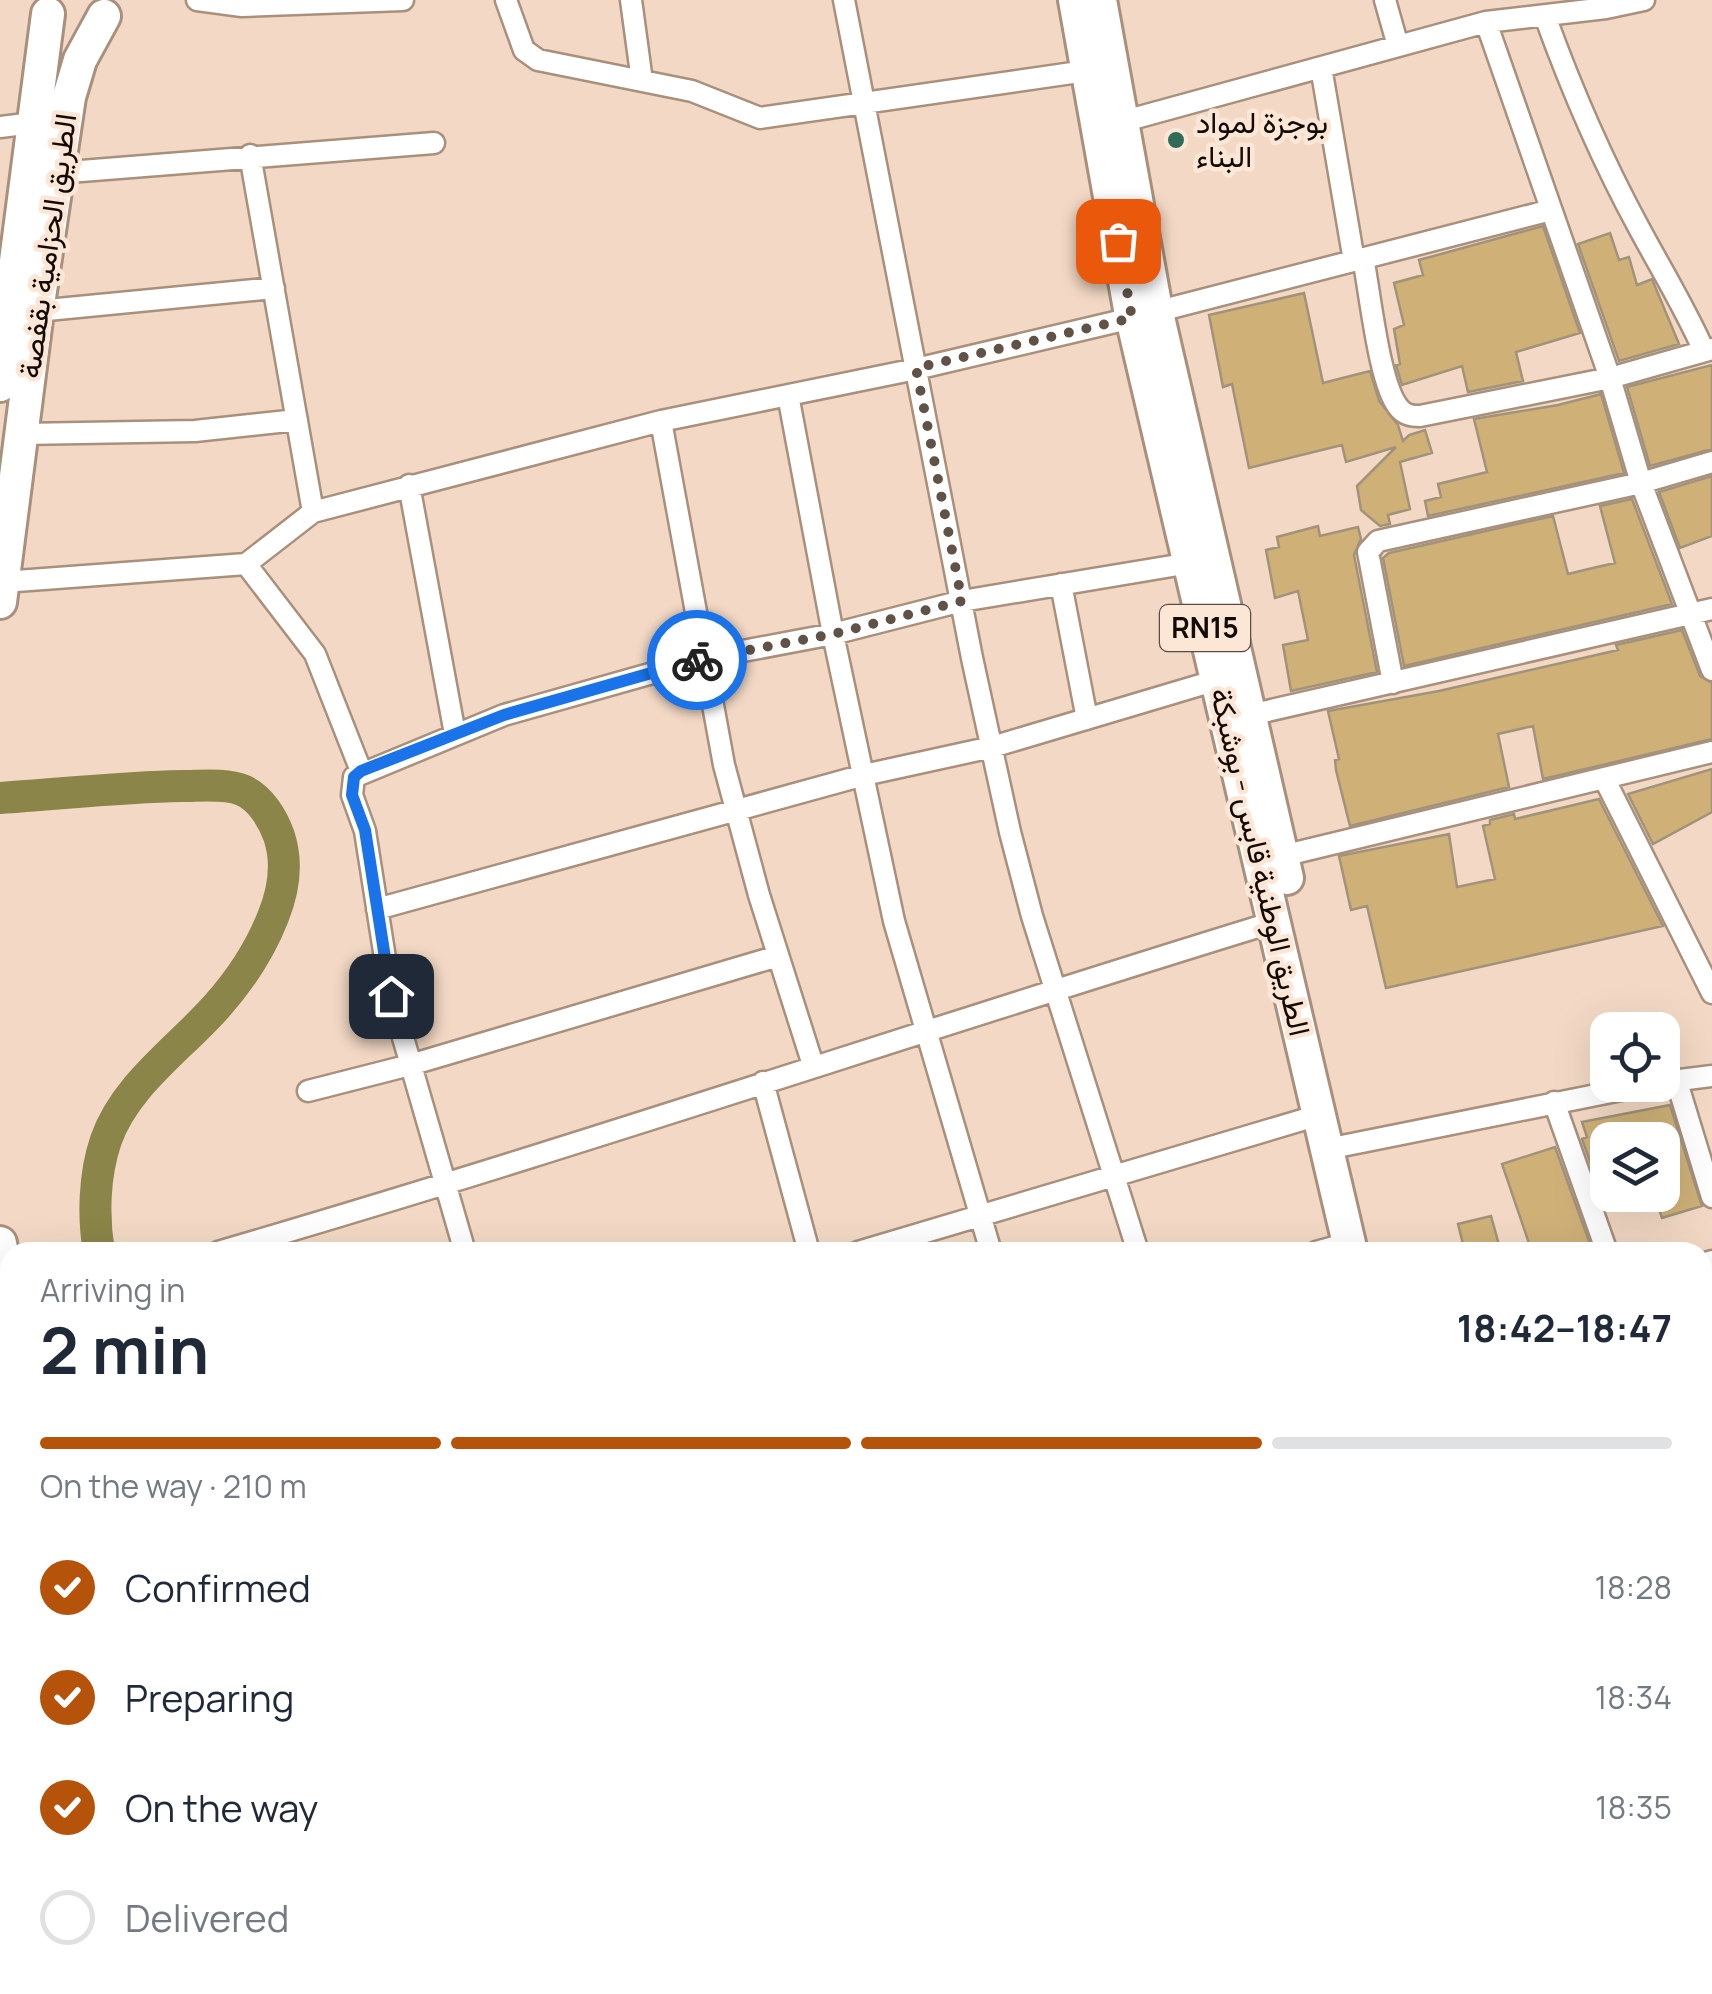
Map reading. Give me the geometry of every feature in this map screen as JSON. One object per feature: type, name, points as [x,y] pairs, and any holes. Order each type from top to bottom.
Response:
[{"type":"main road","name":"الطريق الوطنية قابس - بوشبكة","points":[[1075,0],[1086,71],[1238,718],[1274,922],[1319,1115],[1337,1146]]},
{"type":"main road","name":"الطريق الوطنية قابس - بوشبكة","points":[[1100,0],[1144,315],[1190,562],[1218,680],[1238,718],[1282,856],[1357,1242]]},
{"type":"main road","points":[[43,7],[61,22],[76,24],[111,8]]},
{"type":"main road","name":"الطريق الحزامية بقفصة","points":[[0,384],[8,271],[33,123],[43,7]]},
{"type":"main road","name":"الطريق الحزامية بقفصة","points":[[1,592],[69,97],[80,60],[111,8]]},
{"type":"street","points":[[197,0],[403,0]]},
{"type":"street","points":[[506,0],[521,44],[530,56],[547,63],[707,95],[760,118],[1086,71]]},
{"type":"street","points":[[630,0],[642,81]]},
{"type":"street","points":[[844,0],[962,601],[1023,884],[1135,1242]]},
{"type":"street","points":[[1385,0],[1398,46]]},
{"type":"street","points":[[1120,122],[1486,22],[1644,0]]},
{"type":"street","points":[[1321,67],[1388,388],[1400,411],[1420,416],[1610,378],[1708,350],[1637,226],[1568,79],[1545,16]]},
{"type":"street","points":[[1486,22],[1610,378],[1642,483],[1702,612],[1712,670]]},
{"type":"street","points":[[0,127],[33,123]]},
{"type":"street","points":[[56,174],[434,143]]},
{"type":"street","points":[[250,156],[313,512]]},
{"type":"street","points":[[1,592],[246,564],[313,512],[408,485],[661,421],[1144,315],[1552,210]]},
{"type":"street","points":[[37,310],[274,288]]},
{"type":"street","points":[[788,395],[833,634],[894,920],[989,1242]]},
{"type":"street","points":[[24,434],[195,430],[297,420]]},
{"type":"street","points":[[661,421],[735,811],[813,1065]]},
{"type":"street","points":[[1393,682],[1368,552],[1371,546],[1386,538],[1642,483],[1712,462]]},
{"type":"street","points":[[408,485],[456,734]]},
{"type":"street","points":[[461,1242],[391,996],[365,830],[351,785],[354,777],[361,771],[536,705],[706,658],[833,634],[962,601],[1190,562]]},
{"type":"street","points":[[246,564],[315,654],[361,771]]},
{"type":"street","points":[[1061,584],[1087,719]]},
{"type":"street","points":[[1238,718],[1702,612]]},
{"type":"street","points":[[377,909],[864,776],[992,747],[1218,680]]},
{"type":"street","points":[[1282,856],[1712,752]]},
{"type":"street","points":[[1604,778],[1712,993]]},
{"type":"street","points":[[252,1242],[445,1186],[813,1065],[926,1034],[1056,988],[1274,922]]},
{"type":"street","points":[[308,1091],[410,1065],[778,956]]},
{"type":"street","points":[[1680,1080],[1712,1076]]},
{"type":"street","points":[[764,1082],[806,1242]]},
{"type":"street","points":[[1337,1146],[1590,1095]]},
{"type":"street","points":[[1554,1102],[1603,1242]]},
{"type":"street","points":[[1677,1102],[1712,1197]]},
{"type":"street","points":[[892,1242],[1319,1115]]},
{"type":"building","points":[[1543,226],[1580,333],[1516,352],[1523,381],[1468,392],[1462,366],[1402,385],[1396,365],[1400,364],[1394,329],[1404,325],[1394,283],[1423,275],[1419,260]]},
{"type":"building","points":[[1610,233],[1619,260],[1629,257],[1637,285],[1652,279],[1679,344],[1619,361],[1578,244]]},
{"type":"building","points":[[1304,293],[1323,383],[1370,371],[1379,401],[1398,425],[1403,441],[1425,430],[1432,453],[1400,462],[1410,509],[1388,515],[1390,524],[1380,526],[1361,510],[1357,486],[1396,447],[1346,462],[1342,445],[1249,468],[1232,384],[1223,387],[1209,315]]},
{"type":"building","points":[[1712,365],[1712,449],[1650,466],[1627,387]]},
{"type":"building","points":[[1601,394],[1624,473],[1428,516],[1425,501],[1441,497],[1438,484],[1487,472],[1474,419]]},
{"type":"building","points":[[1712,476],[1712,536],[1680,548],[1659,492]]},
{"type":"building","points":[[1632,499],[1672,604],[1404,666],[1383,558],[1389,553],[1553,516],[1568,574],[1615,563],[1600,506]]},
{"type":"building","points":[[1318,526],[1320,536],[1358,527],[1361,539],[1354,555],[1377,672],[1291,691],[1283,645],[1308,640],[1298,591],[1275,598],[1266,550],[1279,547],[1277,537]]},
{"type":"building","points":[[1682,630],[1700,676],[1712,683],[1712,739],[1543,779],[1533,726],[1498,734],[1509,787],[1350,826],[1336,770],[1335,760],[1339,759],[1328,711],[1439,691],[1618,650],[1616,645]]},
{"type":"building","points":[[1712,769],[1712,812],[1653,844],[1628,794]]},
{"type":"building","points":[[1599,799],[1663,926],[1386,988],[1367,906],[1351,910],[1339,856],[1449,834],[1457,887],[1495,879],[1483,826],[1490,824],[1490,820],[1514,814],[1515,819]]},
{"type":"building","points":[[1670,1105],[1675,1122],[1590,1122],[1590,1162],[1582,1139],[1587,1137],[1582,1122]]},
{"type":"building","points":[[1680,1137],[1702,1206],[1662,1218],[1660,1212],[1680,1212]]},
{"type":"building","points":[[1555,1147],[1589,1242],[1529,1242],[1502,1164]]},
{"type":"building","points":[[1491,1216],[1498,1242],[1462,1242],[1458,1224]]},
{"type":"waterway","points":[[0,798],[228,786],[249,793],[260,803],[282,846],[284,876],[280,897],[249,964],[217,1006],[140,1085],[115,1120],[102,1153],[97,1182],[98,1242]]},
{"type":"way so far","points":[[697,660],[833,634],[962,601],[916,368],[1132,318],[1118,241]]},
{"type":"place","name":"بوجزة لمواد البناء","points":[[1176,140]]},
{"type":"route","points":[[391,996],[365,830],[352,795],[354,777],[504,715],[697,660]]}]
